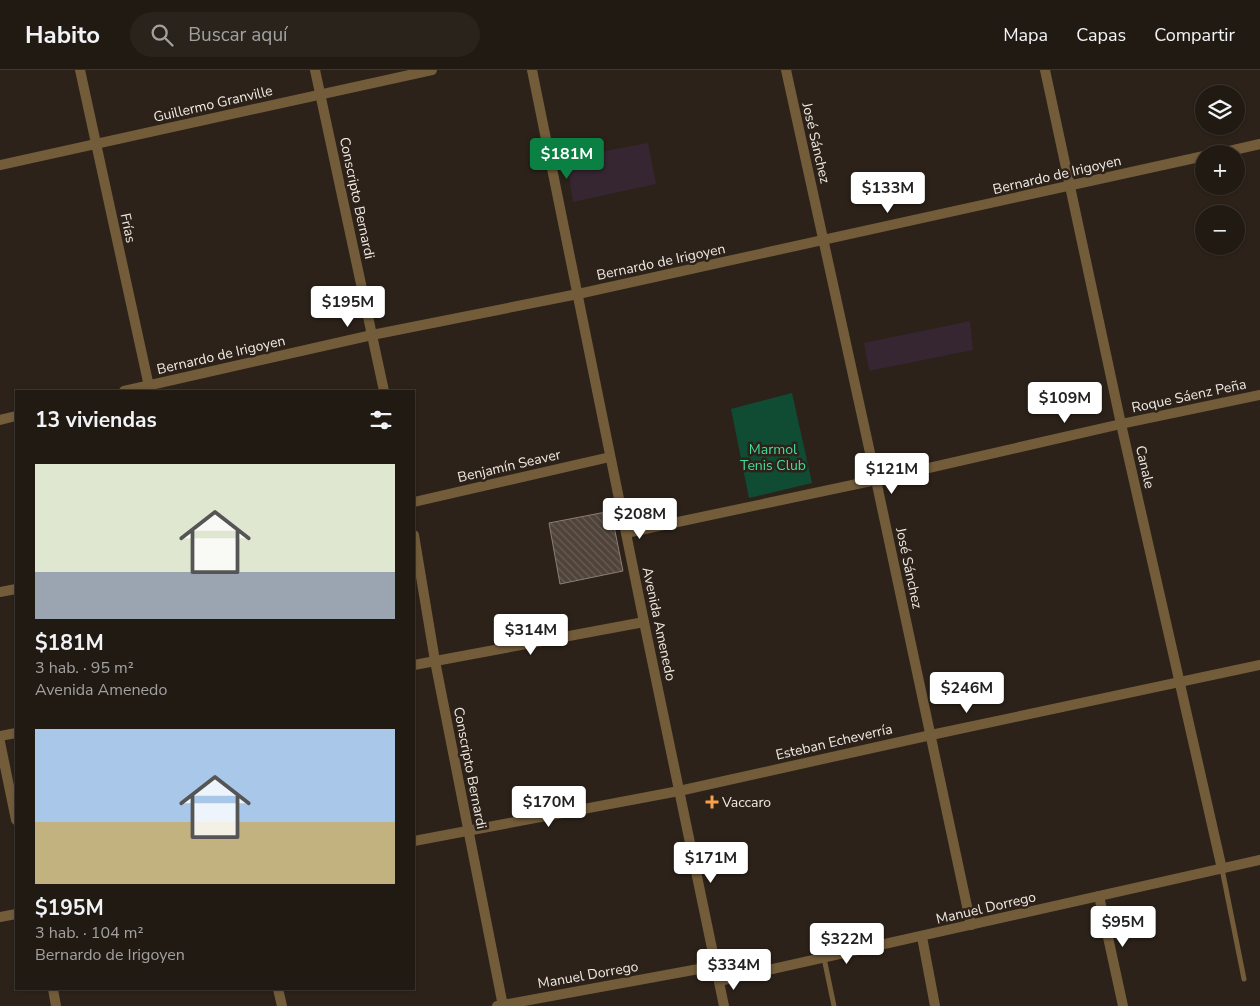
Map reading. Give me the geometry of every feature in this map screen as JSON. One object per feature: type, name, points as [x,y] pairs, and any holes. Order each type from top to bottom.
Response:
[{"type":"street","name":"Frías","points":[[80,70],[150,388]]},
{"type":"street","name":"Conscripto Bernardi","points":[[315,70],[384,390]]},
{"type":"street","name":"Guillermo Granville","points":[[0,165],[432,70]]},
{"type":"street","name":"Avenida Amenedo","points":[[532,70],[610,458],[724,1006]]},
{"type":"street","name":"José Sánchez","points":[[786,70],[971,926]]},
{"type":"street","name":"Canale","points":[[1045,70],[1222,869]]},
{"type":"street","points":[[1245,147],[1260,144]]},
{"type":"street","name":"Bernardo de Irigoyen","points":[[133,390],[150,388],[372,335],[578,294],[1195,158]]},
{"type":"street","name":"Roque Sáenz Peña","points":[[626,533],[1260,395]]},
{"type":"street","points":[[0,420],[15,416]]},
{"type":"street","name":"Benjamín Seaver","points":[[415,502],[610,458]]},
{"type":"street","name":"Conscripto Bernardi","points":[[415,541],[435,661],[500,1006]]},
{"type":"street","points":[[0,592],[15,589]]},
{"type":"street","points":[[415,665],[644,622]]},
{"type":"street","name":"Esteban Echeverría","points":[[415,841],[680,791],[1260,665]]},
{"type":"street","points":[[0,736],[15,733]]},
{"type":"street","points":[[0,742],[15,815]]},
{"type":"street","name":"Manuel Dorrego","points":[[719,981],[1260,860]]},
{"type":"street","points":[[1099,896],[1123,1006]]},
{"type":"street","points":[[0,917],[15,914]]},
{"type":"street","points":[[922,937],[935,1006]]},
{"type":"street","name":"Manuel Dorrego","points":[[500,1006],[715,966]]},
{"type":"street","points":[[52,990],[56,1006]]},
{"type":"street","points":[[278,990],[282,1006]]},
{"type":"lane","points":[[1222,869],[1244,979]]},
{"type":"lane","points":[[824,957],[834,1006]]},
{"type":"shaded area","points":[[648,143],[656,184],[573,202],[566,158]]},
{"type":"shaded area","points":[[970,321],[973,350],[869,371],[864,343]]},
{"type":"green space","name":"Marmol Tenis Club","points":[[792,393],[812,483],[749,498],[731,409]]},
{"type":"building","points":[[611,511],[623,571],[560,584],[549,523]]},
{"type":"place","name":"Vaccaro","points":[[712,802]]}]
